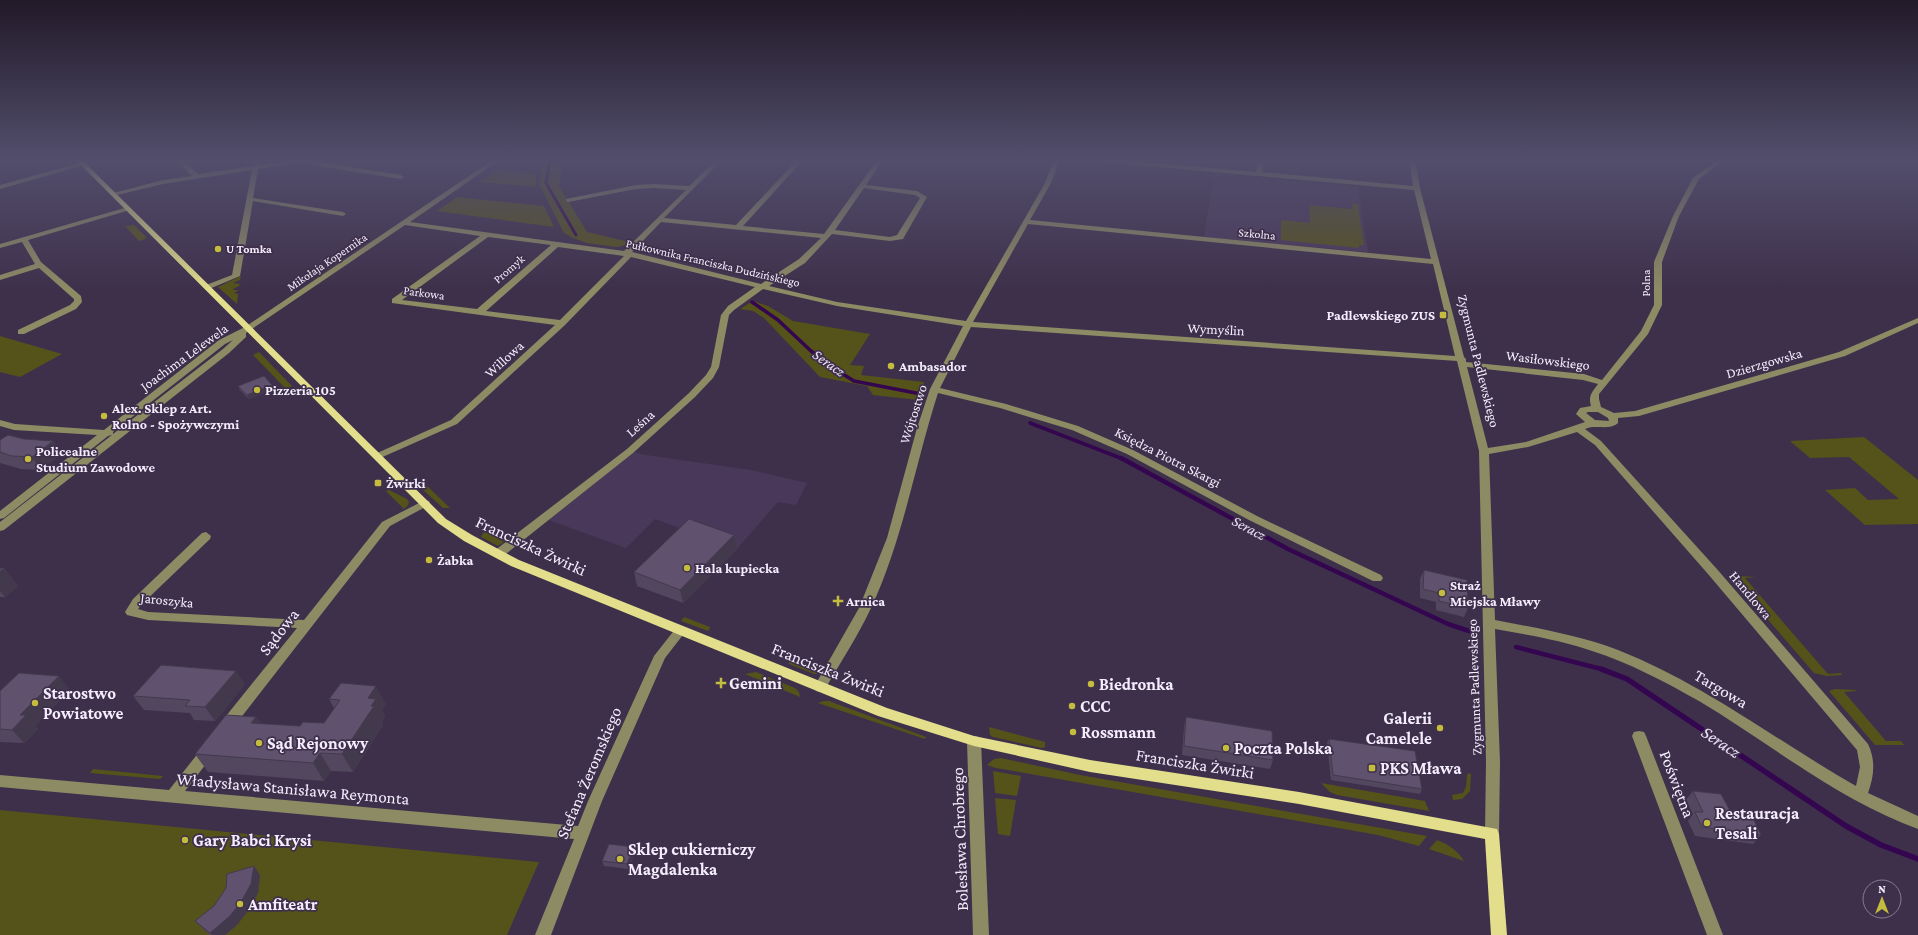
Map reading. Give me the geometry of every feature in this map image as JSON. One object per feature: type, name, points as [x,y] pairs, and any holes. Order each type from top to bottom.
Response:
[{"type":"main road","name":"Franciszka Żwirki","points":[[122,203],[209,287],[248,329],[267,346],[442,521],[468,538],[498,554],[680,631],[883,712],[974,741],[1090,766],[1299,798],[1492,834]]},
{"type":"main road","name":"Zygmunta Padlewskiego","points":[[1492,834],[1499,935]]},
{"type":"street","points":[[209,287],[236,276],[249,203]]},
{"type":"street","points":[[273,203],[343,214]]},
{"type":"street","name":"Mikołaja Kopernika","points":[[248,329],[434,203]]},
{"type":"street","name":"Willowa","points":[[378,456],[454,422],[562,323],[627,258],[629,254],[628,251],[676,203]]},
{"type":"street","points":[[737,228],[761,203]]},
{"type":"street","name":"Leśna","points":[[498,554],[630,451],[692,395],[710,376],[715,367],[725,315],[732,308],[761,287],[776,279],[802,261],[828,234],[850,203]]},
{"type":"street","points":[[659,220],[737,228],[890,239],[900,237],[921,203]]},
{"type":"street","name":"Wójtostwo","points":[[820,687],[865,608],[897,523],[922,428],[936,389],[969,324],[1037,203]]},
{"type":"street","name":"Zygmunta Padlewskiego","points":[[1422,203],[1463,361],[1484,451],[1493,762],[1492,834]]},
{"type":"street","name":"Polna","points":[[1597,409],[1594,399],[1595,394],[1645,332],[1658,306],[1658,262],[1676,216],[1683,203]]},
{"type":"street","points":[[0,246],[128,209]]},
{"type":"street","name":"Szkolna","points":[[1026,222],[1438,262]]},
{"type":"street","name":"Pułkownika Franciszka Dudzińskiego","points":[[404,223],[629,254],[761,287],[837,304],[969,324]]},
{"type":"street","name":"Parkowa","points":[[486,235],[395,301],[562,323]]},
{"type":"street","points":[[20,332],[73,307],[78,302],[78,298],[40,265],[24,239]]},
{"type":"street","name":"Promyk","points":[[478,313],[557,244]]},
{"type":"street","points":[[0,278],[40,265]]},
{"type":"street","name":"Dzierzgowska","points":[[1597,409],[1612,416],[1636,414],[1842,354],[1918,320]]},
{"type":"street","name":"Wymyślin","points":[[969,324],[1463,361]]},
{"type":"street","name":"Joachima Lelewela","points":[[0,516],[222,342],[248,329]]},
{"type":"street","name":"Joachima Lelewela","points":[[0,527],[226,352],[248,329]]},
{"type":"street","name":"Wasiłowskiego","points":[[1463,361],[1584,377],[1604,382]]},
{"type":"street","name":"Księdza Piotra Skargi","points":[[936,389],[1040,416],[1082,431],[1130,452],[1254,518],[1377,578]]},
{"type":"street","points":[[1597,409],[1586,408],[1581,412],[1583,418],[1592,423],[1604,425],[1612,424],[1614,422],[1612,416]]},
{"type":"street","points":[[0,423],[14,427],[120,434]]},
{"type":"street","points":[[1484,451],[1508,449],[1579,429],[1592,423]]},
{"type":"street","name":"Handlowa","points":[[1579,429],[1598,443],[1712,571],[1863,748],[1868,761],[1867,772],[1860,796]]},
{"type":"street","name":"Sądowa","points":[[173,796],[306,624],[386,524],[425,503]]},
{"type":"street","name":"Jaroszyka","points":[[206,536],[137,602],[131,612],[148,616],[306,624]]},
{"type":"street","name":"Targowa","points":[[1489,622],[1577,642],[1611,652],[1647,668],[1702,697],[1860,796],[1895,814],[1918,822]]},
{"type":"street","name":"Stefana Żeromskiego","points":[[543,935],[583,833],[660,656],[680,631]]},
{"type":"street","name":"Poświętna","points":[[1639,736],[1715,935]]},
{"type":"street","name":"Bolesława Chrobrego","points":[[974,741],[981,935]]},
{"type":"street","name":"Władysława Stanisława Reymonta","points":[[0,781],[583,833]]},
{"type":"shaded area","points":[[449,203],[511,203],[544,206],[554,227],[437,211]]},
{"type":"shaded area","points":[[549,203],[569,203],[587,232],[629,242],[625,245],[617,247],[587,243],[564,233]]},
{"type":"shaded area","points":[[1209,203],[1360,203],[1368,252],[1204,237]]},
{"type":"shaded area","points":[[1352,203],[1358,204],[1364,245],[1359,245],[1359,248],[1281,240],[1281,220],[1310,223],[1309,205],[1353,209]]},
{"type":"shaded area","points":[[134,225],[147,238],[139,241],[125,226]]},
{"type":"shaded area","points":[[241,276],[240,280],[233,283],[240,284],[233,289],[239,290],[234,293],[238,294],[237,304],[218,287]]},
{"type":"shaded area","points":[[753,301],[768,306],[793,321],[870,334],[850,365],[864,366],[861,375],[924,382],[919,400],[873,395],[867,386],[820,377],[764,318],[753,311],[740,309]]},
{"type":"shaded area","points":[[0,336],[62,354],[20,377],[0,372]]},
{"type":"shaded area","points":[[259,352],[292,386],[286,389],[253,355]]},
{"type":"shaded area","points":[[1864,437],[1918,480],[1918,524],[1865,525],[1825,490],[1855,488],[1868,500],[1899,499],[1849,457],[1810,458],[1790,441]]},
{"type":"shaded area","points":[[630,451],[646,455],[751,470],[807,483],[796,505],[778,502],[737,549],[655,519],[626,548],[543,518]]},
{"type":"shaded area","points":[[425,484],[450,508],[443,508],[422,489]]},
{"type":"shaded area","points":[[389,490],[407,499],[409,502],[404,509],[386,491]]},
{"type":"shaded area","points":[[486,532],[504,542],[498,546],[481,537],[483,533]]},
{"type":"shaded area","points":[[1738,576],[1756,577],[1745,578],[1828,674],[1841,673],[1842,675],[1827,676],[1814,673],[1732,578]]},
{"type":"shaded area","points":[[684,617],[710,628],[708,631],[681,621]]},
{"type":"shaded area","points":[[789,659],[821,669],[817,674],[814,674],[789,664]]},
{"type":"shaded area","points":[[756,672],[795,688],[799,692],[800,697],[745,674]]},
{"type":"shaded area","points":[[1835,689],[1855,690],[1856,691],[1844,692],[1886,741],[1901,741],[1904,745],[1875,745],[1829,691]]},
{"type":"shaded area","points":[[829,701],[926,737],[925,739],[818,703]]},
{"type":"shaded area","points":[[989,727],[1045,742],[1045,747],[1042,748],[993,737],[990,735]]},
{"type":"shaded area","points":[[1001,758],[1080,775],[1427,836],[1419,846],[1378,835],[996,768],[987,765],[994,759]]},
{"type":"shaded area","points":[[93,769],[163,776],[160,779],[90,773]]},
{"type":"shaded area","points":[[993,771],[1021,776],[1017,796],[995,793]]},
{"type":"shaded area","points":[[1469,773],[1471,774],[1470,791],[1462,799],[1453,800],[1452,795],[1463,793],[1466,787],[1467,775]]},
{"type":"shaded area","points":[[1321,783],[1425,801],[1429,811],[1337,795],[1330,792]]},
{"type":"shaded area","points":[[995,798],[1016,800],[1010,836],[998,834]]},
{"type":"shaded area","points":[[0,810],[539,862],[507,935],[0,935]]},
{"type":"shaded area","points":[[1437,840],[1452,848],[1464,861],[1429,849]]},
{"type":"building","points":[[264,376],[272,385],[247,395],[238,386]]},
{"type":"building","points":[[8,435],[24,439],[53,441],[32,457],[12,456],[0,452],[0,440]]},
{"type":"building","name":"Hala kupiecka","points":[[689,519],[734,535],[680,590],[634,572]]},
{"type":"building","points":[[1424,570],[1467,580],[1468,608],[1439,601],[1439,593],[1423,589]]},
{"type":"building","points":[[161,665],[236,671],[205,707],[185,706],[190,700],[133,696]]},
{"type":"building","points":[[19,673],[59,676],[20,715],[26,715],[12,730],[0,729],[0,691]]},
{"type":"building","points":[[341,683],[376,686],[368,698],[376,699],[371,706],[374,706],[342,754],[320,753],[313,763],[195,754],[226,715],[256,717],[251,723],[300,726],[303,722],[324,723],[340,700],[329,699]]},
{"type":"building","name":"Poczta Polska","points":[[1186,717],[1272,731],[1273,760],[1184,746]]},
{"type":"building","name":"PKS Mława","points":[[1329,739],[1415,751],[1422,789],[1333,775]]},
{"type":"building","points":[[1693,791],[1721,794],[1733,816],[1753,818],[1761,835],[1702,827],[1695,812],[1703,812]]},
{"type":"building","name":"Sklep cukierniczy Magdalenka","points":[[609,844],[634,847],[627,864],[602,861]]},
{"type":"building","points":[[254,866],[251,884],[241,902],[230,916],[210,933],[195,921],[214,906],[226,888],[227,874]]},
{"type":"waterway","name":"Seracz","points":[[557,203],[576,235]]},
{"type":"waterway","name":"Seracz","points":[[752,302],[778,320],[811,351],[833,368],[854,381],[921,394]]},
{"type":"waterway","name":"Seracz","points":[[1030,423],[1122,459]]},
{"type":"waterway","name":"Seracz","points":[[1122,459],[1288,549],[1448,624],[1469,631]]},
{"type":"waterway","name":"Seracz","points":[[1516,647],[1605,670]]},
{"type":"waterway","name":"Seracz","points":[[1601,669],[1627,679],[1846,826],[1881,845],[1918,859]]},
{"type":"place","name":"U Tomka","points":[[218,249]]},
{"type":"place","name":"Padlewskiego ZUS","points":[[1443,315]]},
{"type":"place","name":"Ambasador","points":[[891,366]]},
{"type":"place","name":"Pizzeria 105","points":[[257,390]]},
{"type":"place","name":"Alex. Sklep z Art. Rolno - Spożywczymi","points":[[104,416]]},
{"type":"place","name":"Policealne Studium Zawodowe","points":[[28,459]]},
{"type":"place","name":"Żwirki","points":[[378,483]]},
{"type":"place","name":"Żabka","points":[[429,560]]},
{"type":"place","name":"Hala kupiecka","points":[[687,568]]},
{"type":"place","name":"Straż Miejska Mławy","points":[[1442,593]]},
{"type":"place","name":"Arnica","points":[[838,601]]},
{"type":"place","name":"Gemini","points":[[721,683]]},
{"type":"place","name":"Biedronka","points":[[1091,684]]},
{"type":"place","name":"Starostwo Powiatowe","points":[[35,703]]},
{"type":"place","name":"CCC","points":[[1072,706]]},
{"type":"place","name":"Galerii Camelele","points":[[1440,728]]},
{"type":"place","name":"Rossmann","points":[[1073,732]]},
{"type":"place","name":"Sąd Rejonowy","points":[[259,743]]},
{"type":"place","name":"Poczta Polska","points":[[1226,748]]},
{"type":"place","name":"PKS Mława","points":[[1372,768]]},
{"type":"place","name":"Restauracja Tesali","points":[[1707,823]]},
{"type":"place","name":"Gary Babci Krysi","points":[[185,840]]},
{"type":"place","name":"Sklep cukierniczy Magdalenka","points":[[620,859]]},
{"type":"place","name":"Amfiteatr","points":[[240,904]]}]
